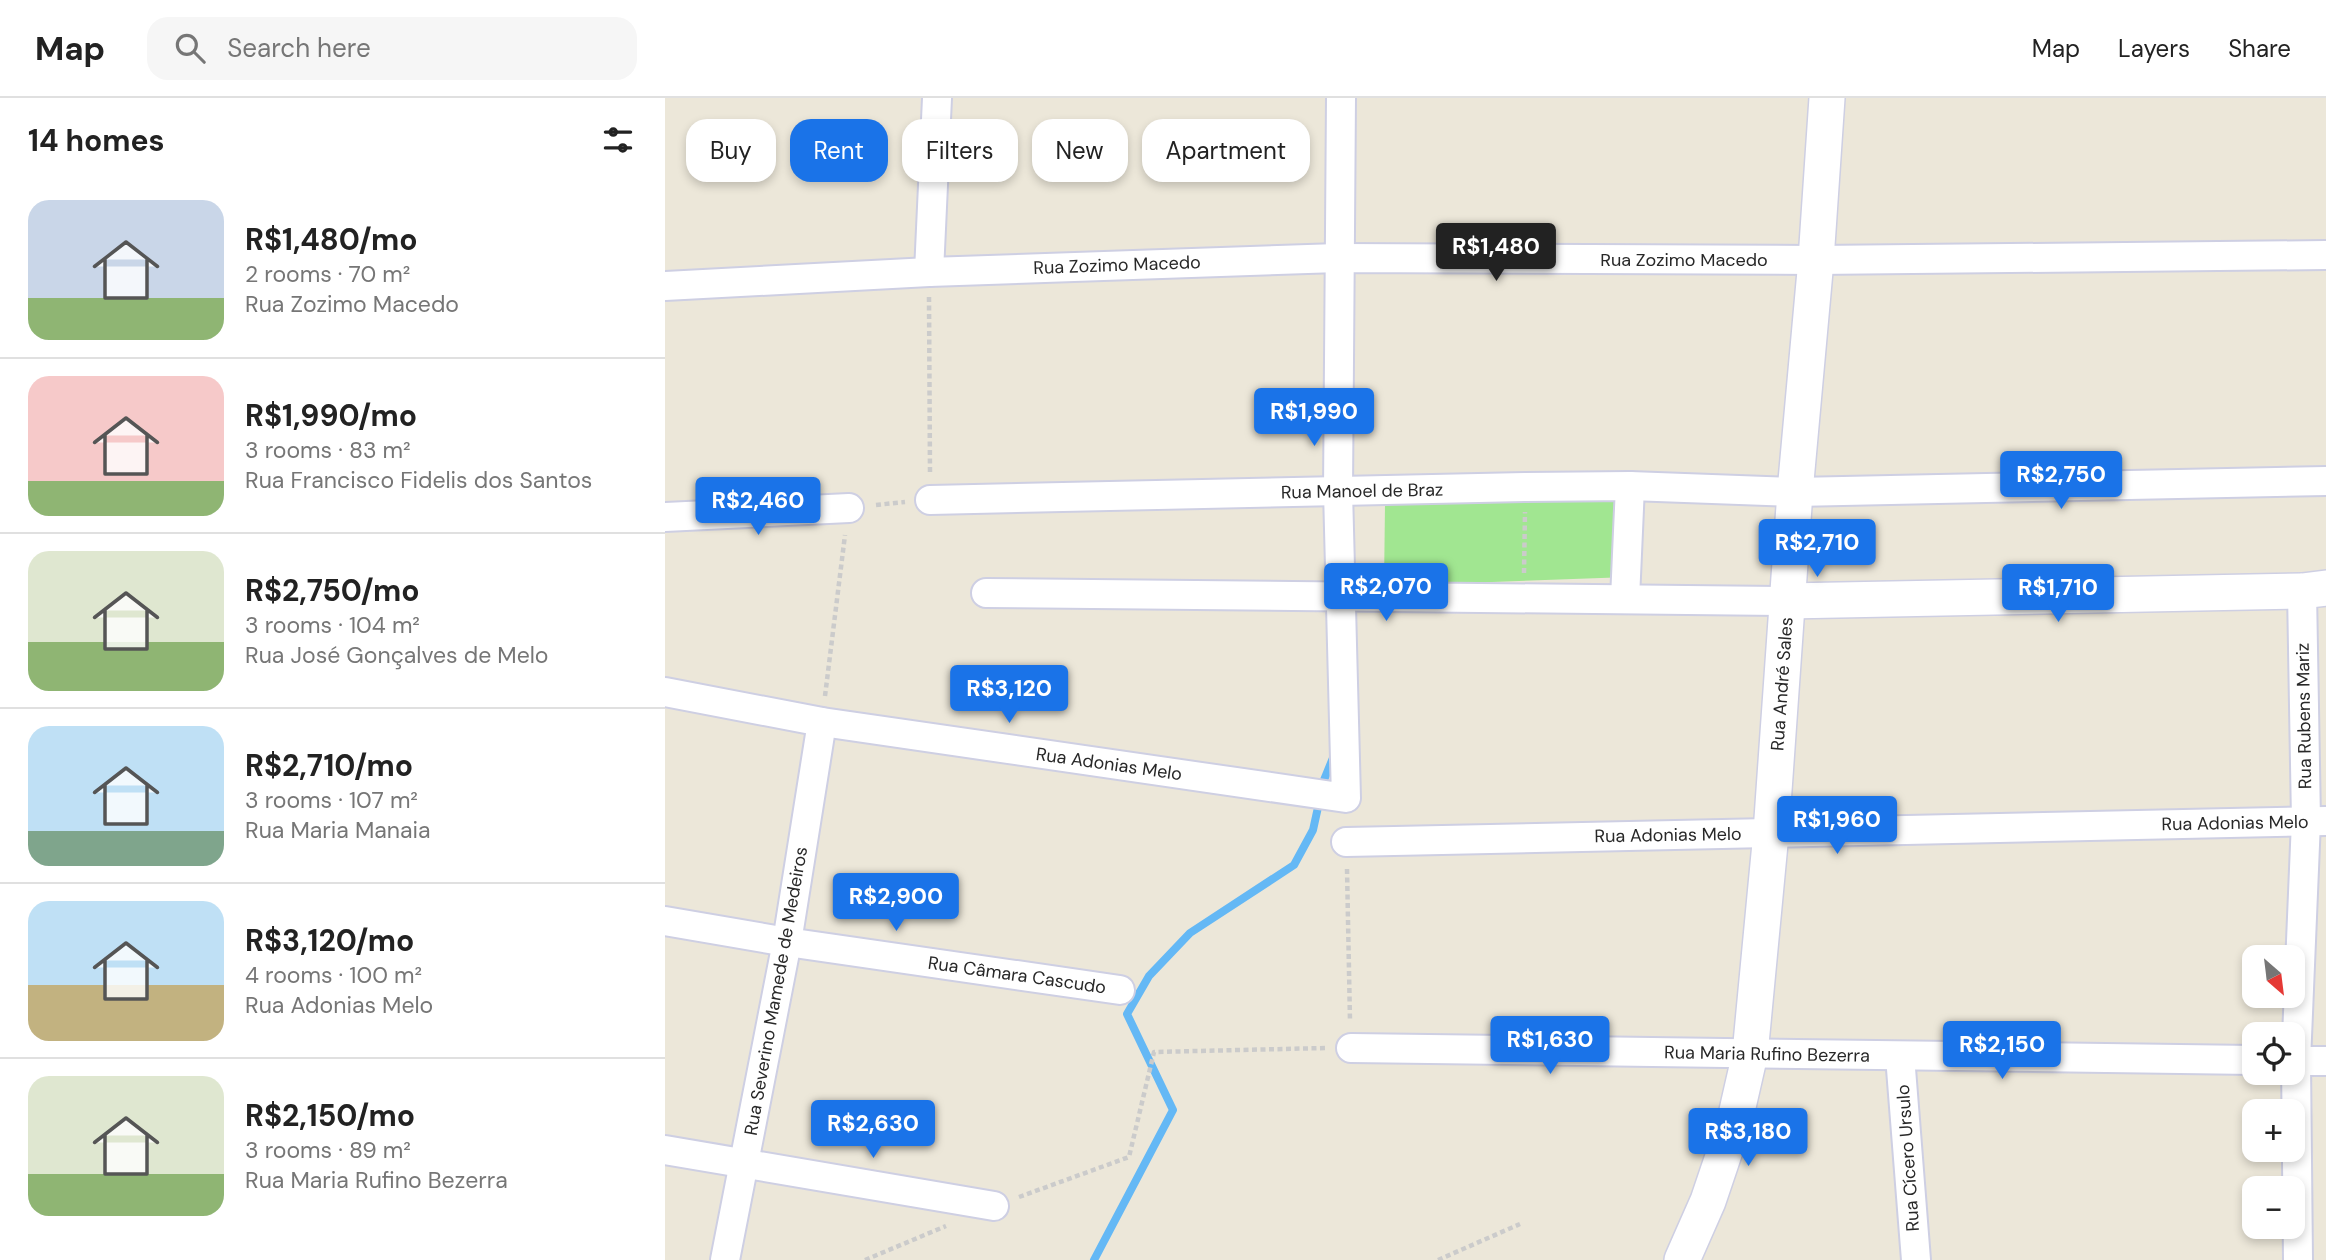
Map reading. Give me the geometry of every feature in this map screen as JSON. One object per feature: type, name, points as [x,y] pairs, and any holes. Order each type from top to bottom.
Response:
[{"type":"street","points":[[929,272],[937,98]]},
{"type":"street","points":[[1341,98],[1338,258],[1341,598]]},
{"type":"street","name":"Rua André Sales","points":[[1682,1260],[1708,1201],[1734,1124],[1750,1054],[1771,833],[1827,98]]},
{"type":"street","name":"Rua Zozimo Macedo","points":[[665,286],[929,272],[1338,258],[1816,260],[2326,255]]},
{"type":"street","name":"Rua Manoel de Braz","points":[[930,500],[1525,487],[1630,486],[1795,492],[2326,481]]},
{"type":"street","points":[[1625,599],[1630,486]]},
{"type":"street","points":[[665,517],[849,508]]},
{"type":"street","points":[[986,593],[1787,601],[2314,590]]},
{"type":"street","name":"Rua Rubens Mariz","points":[[2298,1022],[2316,821],[2314,590]]},
{"type":"street","name":"Rua Adonias Melo","points":[[665,692],[822,722],[1346,798],[1341,598]]},
{"type":"street","name":"Rua Severino Mamede de Medeiros","points":[[725,1260],[787,942],[822,722]]},
{"type":"street","name":"Rua Adonias Melo","points":[[1346,842],[2316,821]]},
{"type":"street","name":"Rua Câmara Cascudo","points":[[665,921],[787,942],[1120,990]]},
{"type":"street","name":"Rua Maria Rufino Bezerra","points":[[1350,1048],[2242,1060]]},
{"type":"street","name":"Rua Cícero Ursulo","points":[[1900,1056],[1916,1260]]},
{"type":"street","points":[[2305,1061],[2326,1061]]},
{"type":"street","name":"Rua Rubens Mariz","points":[[2294,1085],[2298,1260]]},
{"type":"street","points":[[665,1150],[994,1206]]},
{"type":"path","points":[[822,722],[849,508],[930,500],[929,272]]},
{"type":"path","points":[[1524,598],[1525,487]]},
{"type":"path","points":[[865,1260],[994,1206],[1129,1157],[1154,1052],[1350,1048],[1346,842]]},
{"type":"path","points":[[1438,1260],[1520,1224]]},
{"type":"green space","points":[[1632,498],[1629,577],[1384,586],[1385,505]]},
{"type":"waterway","points":[[1094,1260],[1173,1110],[1127,1014],[1149,976],[1190,933],[1294,865],[1313,830],[1324,780],[1335,753]]}]
